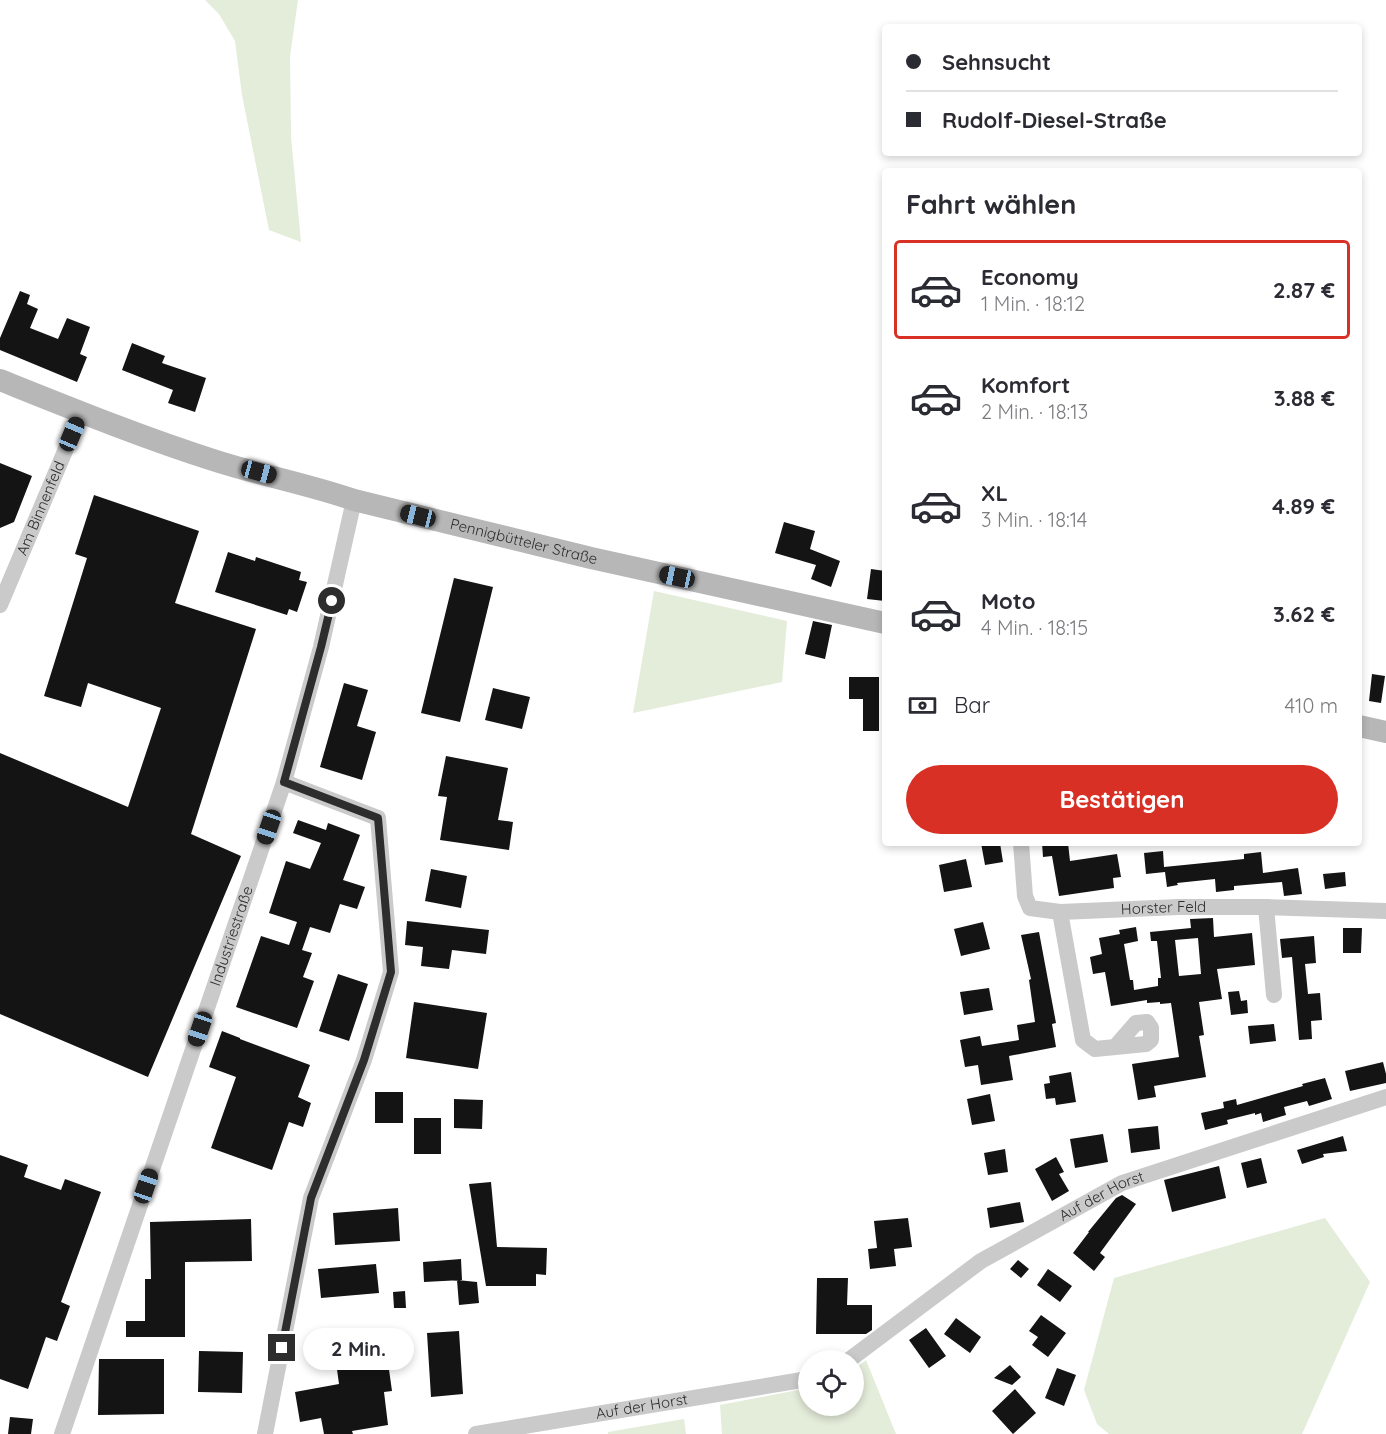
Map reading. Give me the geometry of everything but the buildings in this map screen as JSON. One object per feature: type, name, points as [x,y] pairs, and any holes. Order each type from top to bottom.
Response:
[{"type":"street","name":"Pennigbütteler Straße","points":[[0,380],[81,413],[214,461],[326,490],[354,500],[591,558],[882,621]]},
{"type":"street","name":"Am Binnenfeld","points":[[0,605],[81,413]]},
{"type":"street","name":"Industriestraße","points":[[62,1434],[284,782],[321,647],[354,500]]},
{"type":"street","points":[[1362,727],[1386,732]]},
{"type":"street","points":[[265,1434],[311,1198],[364,1060],[391,972],[378,818],[284,782]]},
{"type":"street","name":"Horster Feld","points":[[1021,846],[1025,896],[1030,908],[1060,912],[1179,907],[1386,911]]},
{"type":"street","points":[[1266,907],[1274,995]]},
{"type":"street","points":[[1060,912],[1083,1040],[1095,1049],[1115,1047]]},
{"type":"street","name":"Auf der Horst","points":[[862,1350],[981,1262],[1122,1183],[1386,1096]]},
{"type":"street","name":"Auf der Horst","points":[[476,1434],[798,1381]]},
{"type":"green space","points":[[205,0],[298,0],[290,56],[291,137],[301,242],[269,230],[242,95],[235,41],[219,14]]},
{"type":"green space","points":[[654,591],[787,621],[782,682],[633,713]]},
{"type":"green space","points":[[1325,1218],[1370,1282],[1302,1434],[1109,1434],[1097,1424],[1084,1390],[1114,1278]]},
{"type":"green space","points":[[866,1360],[896,1434],[722,1434],[720,1405],[798,1390],[798,1416],[864,1416],[864,1362]]},
{"type":"green space","points":[[684,1419],[686,1434],[608,1434],[608,1432]]},
{"type":"route","points":[[282,1348],[311,1198],[364,1060],[391,972],[378,818],[284,782],[332,601]]}]
